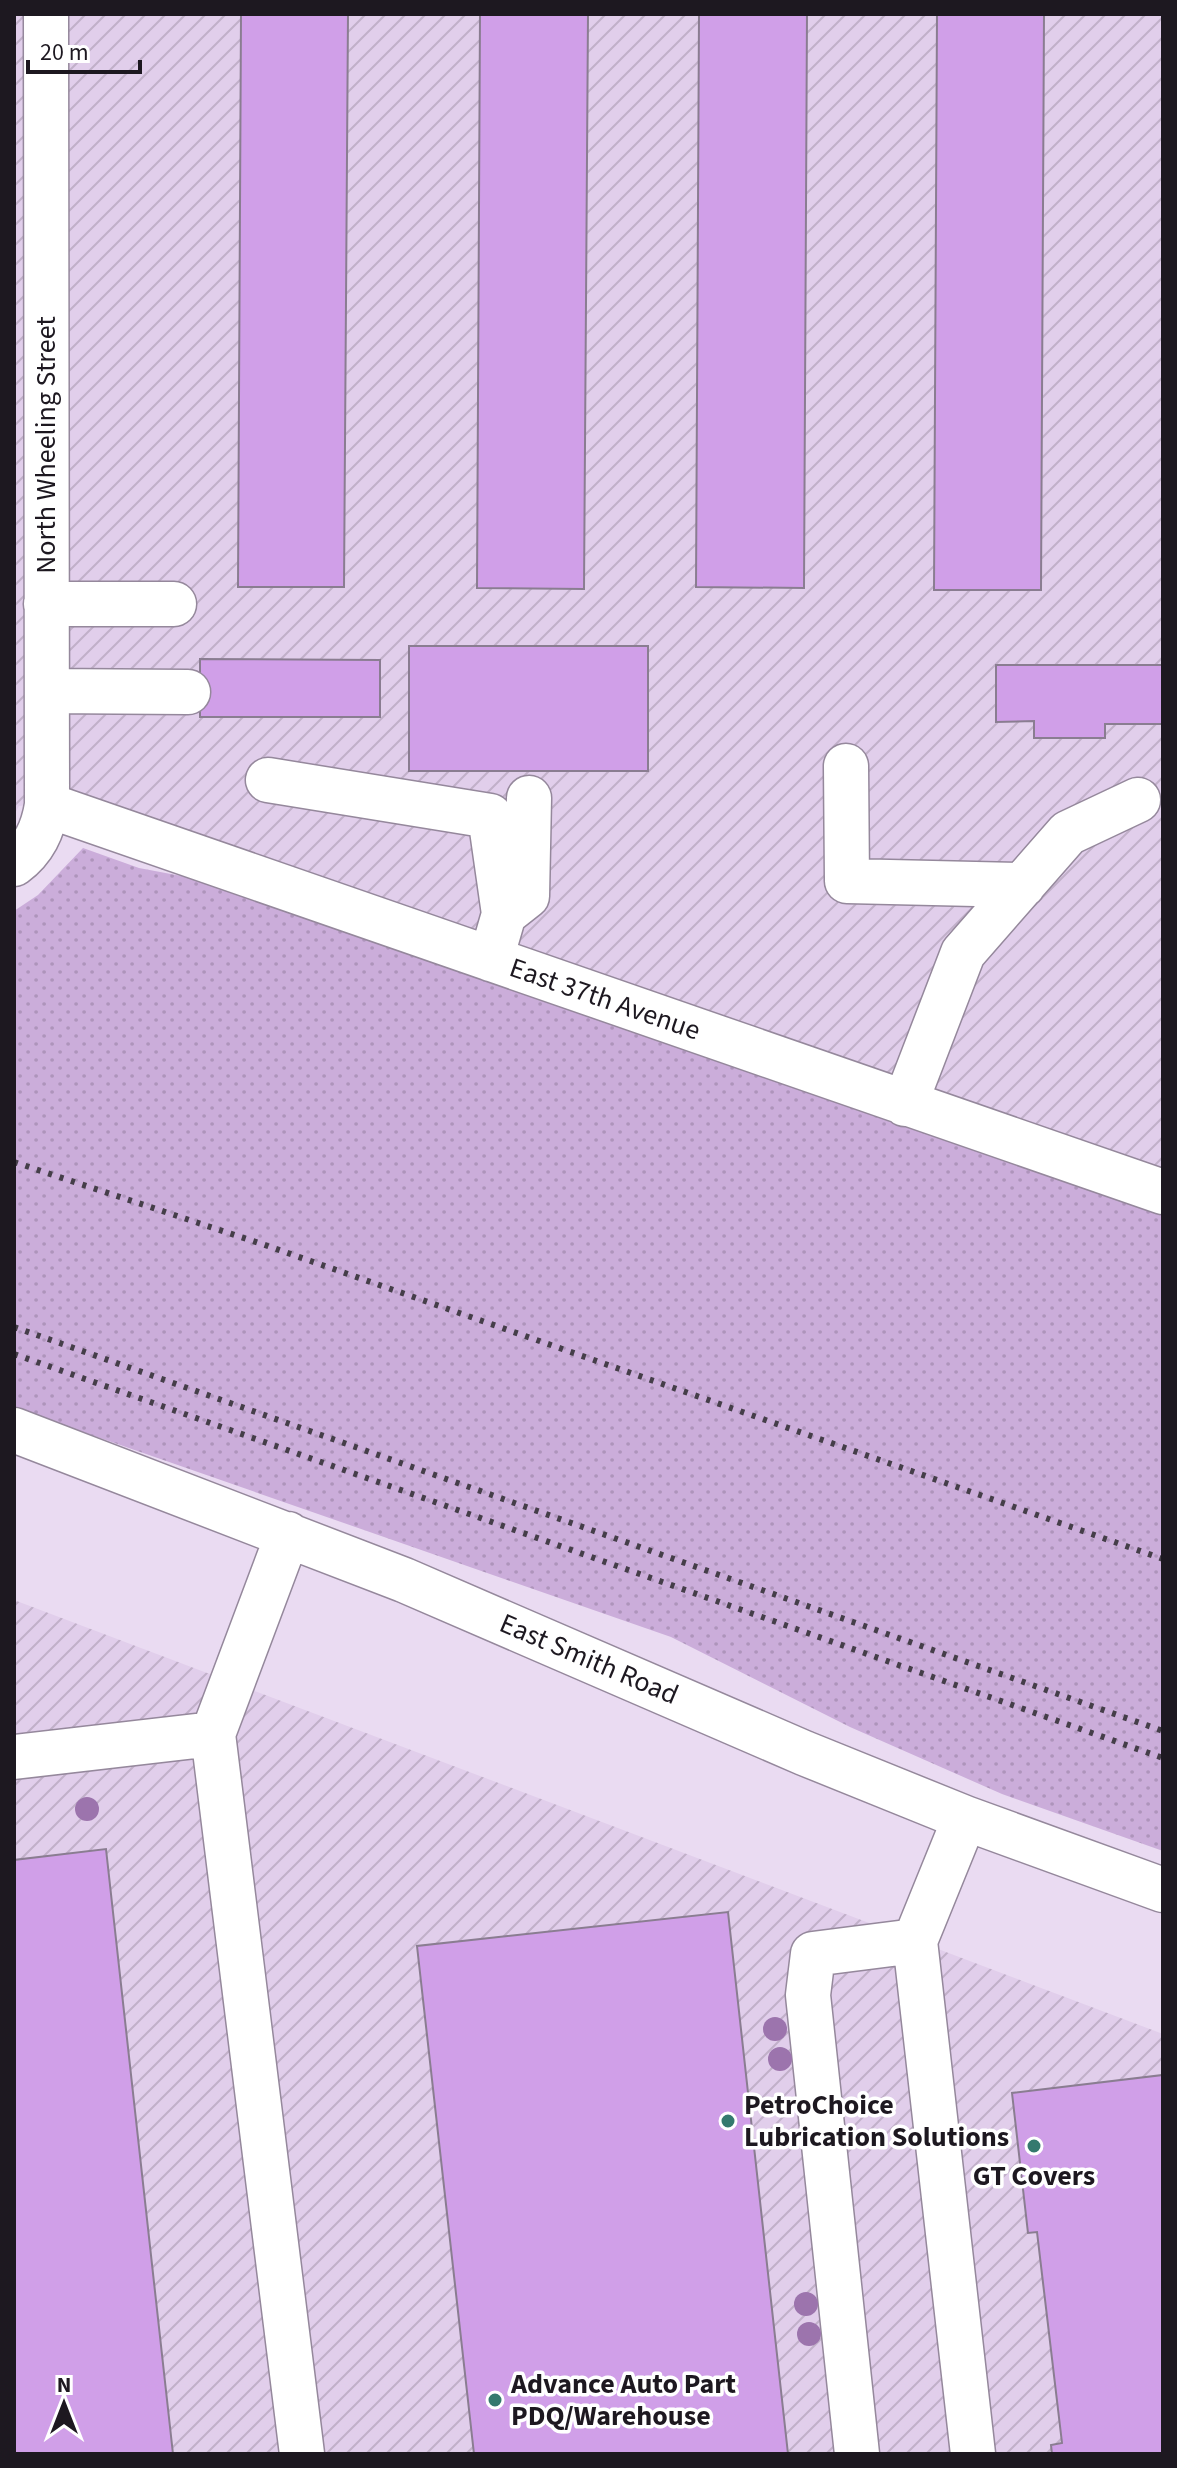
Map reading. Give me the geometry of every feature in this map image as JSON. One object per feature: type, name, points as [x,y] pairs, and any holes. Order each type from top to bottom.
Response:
[{"type":"street","name":"North Wheeling Street","points":[[14,864],[38,838],[47,805],[46,604],[30,424],[46,14]]},
{"type":"street","points":[[46,604],[174,604]]},
{"type":"street","points":[[47,691],[188,692]]},
{"type":"street","points":[[846,766],[847,881],[1023,885]]},
{"type":"street","points":[[268,780],[490,816],[504,914],[491,959]]},
{"type":"street","points":[[504,914],[527,896],[529,798]]},
{"type":"street","points":[[905,1104],[963,953],[1068,833],[1138,800]]},
{"type":"street","name":"East 37th Avenue","points":[[47,805],[1163,1192]]},
{"type":"street","name":"East Smith Road","points":[[14,1430],[404,1580],[804,1753],[965,1818],[1163,1890]]},
{"type":"street","points":[[288,1534],[213,1734],[302,2454]]},
{"type":"street","points":[[14,1757],[213,1734]]},
{"type":"street","points":[[965,1818],[915,1941],[973,2454]]},
{"type":"street","points":[[857,2454],[808,1995],[813,1954],[915,1941]]},
{"type":"shaded area","points":[[14,14],[1163,14],[1163,1168],[94,799],[19,806],[14,815]]},
{"type":"shaded area","points":[[83,848],[139,868],[192,878],[1163,1210],[1163,1851],[1002,1794],[850,1727],[671,1637],[14,1408],[14,911],[38,895]]},
{"type":"shaded area","points":[[14,1600],[1163,2034],[1163,2454],[14,2454]]},
{"type":"building","points":[[241,14],[348,14],[344,587],[238,587]]},
{"type":"building","points":[[480,14],[588,14],[584,589],[477,588]]},
{"type":"building","points":[[699,14],[807,14],[804,588],[696,587]]},
{"type":"building","points":[[937,14],[1044,14],[1041,590],[934,590]]},
{"type":"building","points":[[409,646],[648,646],[648,771],[409,771]]},
{"type":"building","points":[[200,659],[380,660],[380,717],[200,717]]},
{"type":"building","points":[[996,665],[1163,665],[1163,724],[1105,724],[1105,738],[1034,738],[1034,721],[996,722]]},
{"type":"building","points":[[106,1849],[173,2454],[14,2454],[14,1860]]},
{"type":"building","points":[[728,1912],[788,2454],[474,2454],[417,1946]]},
{"type":"building","points":[[1163,2075],[1163,2454],[1052,2454],[1051,2445],[1062,2443],[1037,2232],[1028,2233],[1012,2093]]},
{"type":"railway","points":[[14,1162],[262,1244],[1163,1559]]},
{"type":"railway","points":[[14,1327],[1163,1731]]},
{"type":"railway","points":[[14,1354],[1163,1758]]},
{"type":"place","name":"PetroChoice Lubrication Solutions","points":[[728,2121]]},
{"type":"place","name":"GT Covers","points":[[1034,2146]]},
{"type":"place","name":"Advance Auto Part PDQ/Warehouse","points":[[495,2400]]}]
